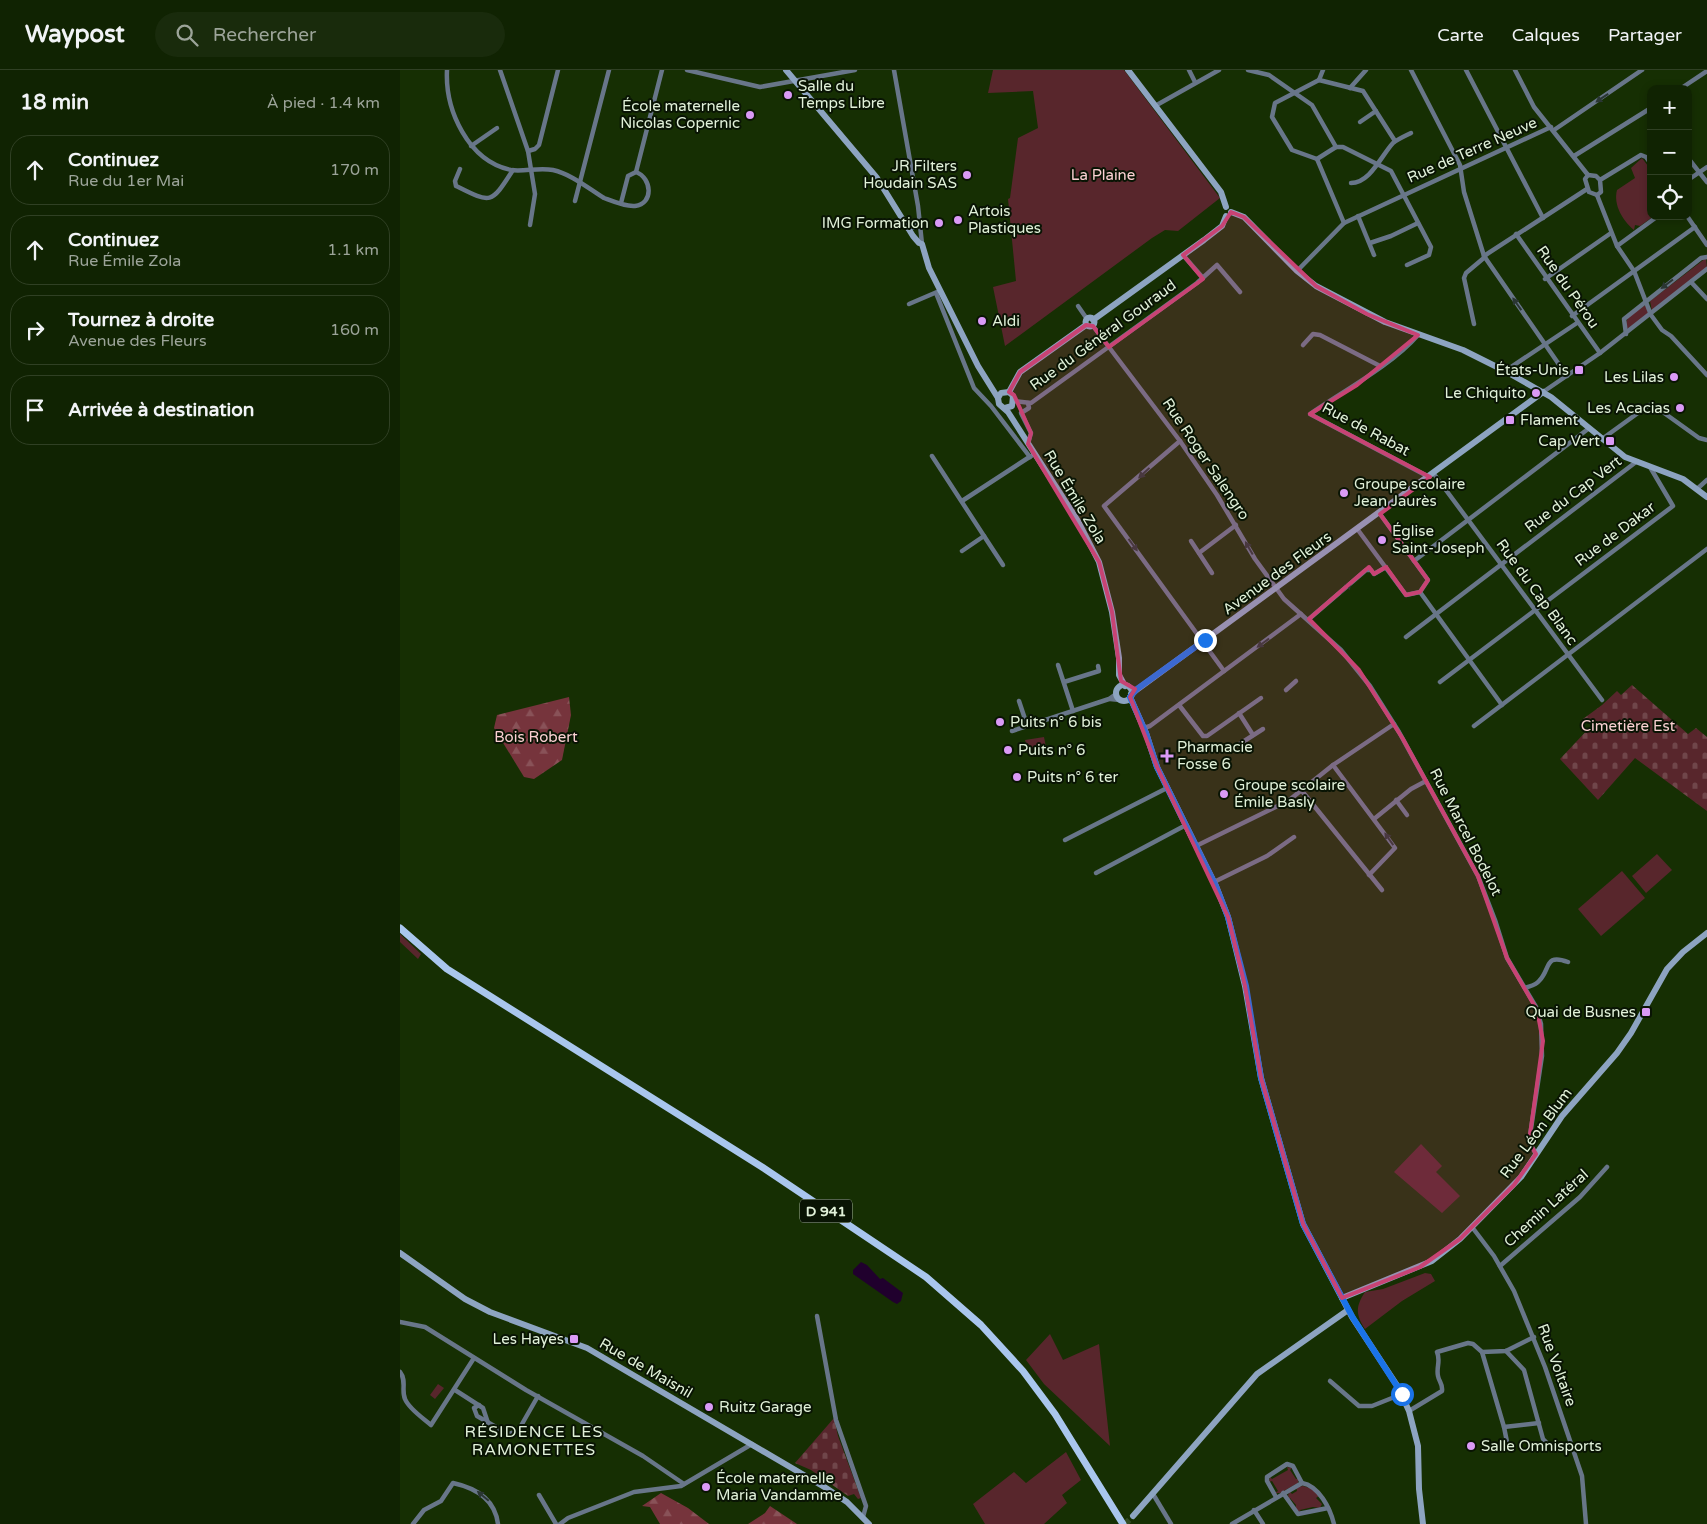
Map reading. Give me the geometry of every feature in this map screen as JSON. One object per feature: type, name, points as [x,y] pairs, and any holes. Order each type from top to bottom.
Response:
[{"type":"main road","name":"D 941","points":[[400,928],[447,969],[762,1167],[880,1244],[933,1283],[981,1325],[1023,1371],[1055,1414],[1122,1522]]},
{"type":"street","points":[[447,70],[448,91],[452,107],[471,146],[490,162],[513,170],[554,170],[604,198],[637,206],[647,200],[650,189],[644,176],[636,172]]},
{"type":"street","points":[[500,70],[528,151],[535,194],[530,225]]},
{"type":"street","points":[[528,151],[535,149],[539,145],[558,70]]},
{"type":"street","points":[[575,201],[609,70]]},
{"type":"street","points":[[621,203],[628,176],[636,172],[662,70]]},
{"type":"street","points":[[686,70],[752,86],[781,84],[794,79],[855,70]]},
{"type":"street","points":[[786,70],[877,178],[916,241],[922,244]]},
{"type":"street","points":[[894,70],[922,244],[929,268],[951,333],[977,391],[1005,407]]},
{"type":"street","points":[[998,398],[1007,392],[1020,372],[1222,226],[1228,212],[1222,192],[1128,70]]},
{"type":"street","points":[[1190,70],[1195,82]]},
{"type":"street","points":[[1155,106],[1219,70]]},
{"type":"street","points":[[1248,70],[1271,72],[1312,105],[1336,146]]},
{"type":"street","points":[[1320,80],[1322,70]]},
{"type":"street","points":[[1350,88],[1366,70]]},
{"type":"street","points":[[1411,70],[1460,169],[1464,192],[1484,257],[1567,376]]},
{"type":"street","points":[[1466,70],[1543,218]]},
{"type":"street","points":[[1515,70],[1534,107],[1588,175],[1596,176],[1600,180],[1601,192],[1598,195],[1611,233],[1617,246],[1634,271],[1651,314],[1662,330],[1671,336],[1707,374]]},
{"type":"street","name":"Rue de Terre Neuve","points":[[1297,271],[1344,223],[1506,148],[1552,129],[1642,70]]},
{"type":"street","points":[[1686,85],[1707,71]]},
{"type":"street","points":[[1344,223],[1317,159],[1292,150],[1272,117],[1275,103],[1320,80],[1363,91],[1395,141]]},
{"type":"street","points":[[1574,156],[1647,110]]},
{"type":"street","points":[[1360,122],[1376,111]]},
{"type":"street","points":[[471,146],[497,128]]},
{"type":"street","points":[[1350,183],[1356,183],[1367,178],[1395,141],[1411,133]]},
{"type":"street","points":[[1317,159],[1336,146],[1343,147],[1391,171],[1431,247],[1428,254],[1407,265]]},
{"type":"street","points":[[1600,180],[1641,155],[1647,158]]},
{"type":"street","points":[[1692,164],[1707,182]]},
{"type":"street","points":[[1692,177],[1707,167]]},
{"type":"street","points":[[460,169],[455,181],[456,186],[482,199],[491,198],[498,193],[513,170]]},
{"type":"street","points":[[1588,175],[1585,179],[1587,189],[1594,195],[1598,195]]},
{"type":"street","points":[[1474,324],[1464,278],[1466,272],[1516,234],[1587,189]]},
{"type":"street","points":[[1228,212],[1244,217],[1297,271],[1316,286],[1350,305],[1418,335],[1469,353],[1505,371],[1543,392],[1588,429],[1636,462],[1683,479],[1707,497]]},
{"type":"street","points":[[1358,216],[1374,255]]},
{"type":"street","points":[[1617,246],[1653,220]]},
{"type":"street","points":[[1690,220],[1707,245]]},
{"type":"street","points":[[908,228],[917,226],[920,223]]},
{"type":"street","points":[[1370,243],[1391,236],[1418,223]]},
{"type":"street","points":[[1572,316],[1695,227]]},
{"type":"street","points":[[1545,278],[1611,233]]},
{"type":"street","name":"Rue du Pérou","points":[[1516,234],[1600,354]]},
{"type":"street","points":[[1183,255],[1203,278]]},
{"type":"street","points":[[1626,334],[1624,319],[1701,258],[1707,257]]},
{"type":"street","name":"Rue du Général Gouraud","points":[[1005,407],[1028,403],[1109,347],[1203,278],[1217,265],[1240,292]]},
{"type":"street","points":[[1543,392],[1600,354],[1707,269]]},
{"type":"street","points":[[1691,282],[1707,299]]},
{"type":"street","points":[[910,304],[938,292]]},
{"type":"street","points":[[938,292],[985,378],[1005,407],[1032,455],[962,501]]},
{"type":"street","name":"Rue Roger Salengro","points":[[1078,306],[1148,396],[1180,441],[1276,588]]},
{"type":"street","points":[[1505,371],[1577,323]]},
{"type":"street","points":[[1303,345],[1312,334],[1320,335],[1380,366],[1418,335]]},
{"type":"street","name":"Rue de Rabat","points":[[1380,366],[1357,385],[1340,393],[1310,414],[1432,476]]},
{"type":"street","points":[[985,378],[1013,396],[1005,407]]},
{"type":"street","name":"Avenue des Fleurs","points":[[1126,693],[1202,642],[1358,530],[1543,392]]},
{"type":"street","points":[[1028,403],[1029,408],[1021,413],[1031,432],[1028,444]]},
{"type":"street","points":[[1602,439],[1648,405],[1653,405],[1700,438],[1707,440]]},
{"type":"street","name":"Rue Émile Zola","points":[[1005,407],[1028,444],[1032,455],[1078,521],[1099,562],[1109,597],[1119,665],[1126,693]]},
{"type":"street","points":[[1414,561],[1588,429]]},
{"type":"street","points":[[1180,441],[1104,506],[1224,671]]},
{"type":"street","points":[[932,456],[1003,565]]},
{"type":"street","name":"Rue du Cap Vert","points":[[1406,637],[1636,462]]},
{"type":"street","name":"Rue de Dakar","points":[[1535,610],[1673,506],[1650,467]]},
{"type":"street","name":"Rue du Cap Blanc","points":[[1432,476],[1468,519],[1602,700]]},
{"type":"street","points":[[1697,489],[1707,480]]},
{"type":"street","points":[[1358,530],[1406,595],[1420,592],[1428,580],[1380,514]]},
{"type":"street","points":[[1199,553],[1236,525]]},
{"type":"street","points":[[962,551],[984,536]]},
{"type":"street","points":[[1191,541],[1212,573]]},
{"type":"street","points":[[1474,726],[1707,549]]},
{"type":"street","points":[[1308,619],[1366,570],[1370,570],[1374,574],[1386,567]]},
{"type":"street","name":"Rue Marcel Bodelot","points":[[1276,588],[1359,670],[1394,724],[1478,876],[1495,920],[1506,958],[1537,1010],[1543,1041],[1529,1142],[1536,1154]]},
{"type":"street","points":[[1420,592],[1502,705]]},
{"type":"street","points":[[1440,682],[1535,610]]},
{"type":"street","points":[[1144,728],[1150,726],[1302,614]]},
{"type":"street","points":[[1058,665],[1073,711]]},
{"type":"street","points":[[1064,682],[1099,671],[1098,666]]},
{"type":"street","points":[[1286,690],[1296,681]]},
{"type":"street","points":[[1012,731],[1126,693],[1134,708],[1144,728],[1157,767],[1214,882],[1238,952],[1261,1078],[1294,1199],[1303,1224],[1348,1310],[1402,1394],[1410,1411],[1418,1446],[1423,1524]]},
{"type":"street","points":[[1179,705],[1203,736],[1208,736],[1261,698]]},
{"type":"street","points":[[1019,701],[1027,726]]},
{"type":"street","points":[[1239,713],[1253,735]]},
{"type":"street","points":[[1196,846],[1281,805],[1302,791],[1333,765],[1394,724]]},
{"type":"street","points":[[1238,745],[1264,729]]},
{"type":"street","points":[[1333,765],[1395,848],[1369,875]]},
{"type":"street","points":[[1374,819],[1396,800],[1426,781]]},
{"type":"street","points":[[1065,840],[1168,788]]},
{"type":"street","points":[[1302,791],[1382,890]]},
{"type":"street","points":[[1396,800],[1407,815]]},
{"type":"street","points":[[1096,873],[1186,825]]},
{"type":"street","points":[[1214,882],[1267,856],[1294,837]]},
{"type":"street","name":"Rue Léon Blum","points":[[1342,1298],[1432,1261],[1450,1249],[1520,1177],[1562,1116],[1626,1040],[1667,969],[1683,952],[1707,933]]},
{"type":"street","points":[[1525,988],[1541,980],[1550,961],[1560,959],[1568,962]]},
{"type":"street","name":"Chemin Latéral","points":[[1500,1266],[1580,1197],[1607,1167]]},
{"type":"street","name":"Rue Voltaire","points":[[1472,1227],[1500,1266],[1521,1304],[1534,1337],[1582,1476],[1586,1524]]},
{"type":"street","name":"Rue de Maisnil","points":[[400,1253],[465,1299],[490,1312],[587,1348],[826,1488],[847,1502],[870,1524]]},
{"type":"street","points":[[1133,1516],[1257,1374],[1348,1310]]},
{"type":"street","points":[[817,1316],[836,1420],[866,1506],[863,1517]]},
{"type":"street","points":[[400,1322],[425,1327],[538,1396],[643,1456],[684,1484]]},
{"type":"street","points":[[1410,1411],[1442,1391],[1443,1386],[1438,1375],[1441,1360],[1437,1352],[1468,1343],[1482,1352],[1506,1351],[1534,1337]]},
{"type":"street","points":[[1506,1351],[1524,1370],[1546,1442]]},
{"type":"street","points":[[1482,1352],[1508,1447]]},
{"type":"street","points":[[400,1372],[405,1380],[404,1396],[406,1402],[431,1425],[474,1358]]},
{"type":"street","points":[[1330,1381],[1359,1406],[1372,1406],[1402,1394]]},
{"type":"street","points":[[455,1390],[483,1408],[488,1423]]},
{"type":"street","points":[[479,1405],[474,1412],[488,1423],[508,1434],[518,1431],[538,1396]]},
{"type":"street","points":[[1504,1427],[1539,1423]]},
{"type":"street","points":[[540,1495],[558,1524],[568,1518],[634,1492],[665,1490],[684,1484],[737,1454],[748,1450],[752,1444]]},
{"type":"street","points":[[1276,1497],[1267,1481],[1267,1477],[1287,1464],[1293,1466],[1302,1483]]},
{"type":"street","points":[[413,1524],[424,1510],[441,1501],[452,1483],[479,1492],[497,1512],[498,1524]]},
{"type":"street","points":[[1232,1524],[1302,1483],[1312,1486],[1317,1491],[1328,1508],[1334,1524]]},
{"type":"street","points":[[1283,1493],[1298,1514],[1328,1508]]},
{"type":"street","points":[[1153,1494],[1170,1524]]},
{"type":"street","points":[[1254,1510],[1263,1524]]},
{"type":"highlighted area","points":[[1231,212],[1244,217],[1316,286],[1367,314],[1418,335],[1357,385],[1310,414],[1430,477],[1380,514],[1428,580],[1420,592],[1406,595],[1386,567],[1374,574],[1369,567],[1309,619],[1359,670],[1403,739],[1478,876],[1507,958],[1537,1010],[1543,1041],[1529,1142],[1536,1154],[1514,1185],[1460,1239],[1420,1267],[1342,1298],[1303,1224],[1261,1078],[1245,986],[1228,917],[1157,767],[1130,697],[1135,689],[1121,681],[1112,612],[1099,562],[1028,444],[1031,433],[1014,395],[1009,392],[1020,372],[1086,325],[1093,326],[1109,347],[1203,279],[1183,255],[1222,226]]},
{"type":"green space","name":"La Plaine","points":[[993,70],[1124,70],[1220,198],[1178,231],[1165,230],[1152,238],[1005,346],[993,287],[1016,281],[1008,199],[1010,198],[1018,138],[1038,128],[1033,91],[988,93]]},
{"type":"green space","points":[[1642,158],[1647,165],[1648,220],[1640,226],[1635,225],[1634,230],[1626,222],[1616,201],[1617,190],[1635,178],[1631,168]]},
{"type":"green space","points":[[1706,258],[1707,268],[1652,311],[1650,301]]},
{"type":"green space","points":[[1646,306],[1649,315],[1627,329],[1628,318]]},
{"type":"green space","name":"Cimetière Est","points":[[1632,685],[1688,734],[1696,728],[1707,737],[1707,811],[1635,758],[1598,800],[1560,759],[1592,725],[1583,719],[1617,691],[1621,695]]},
{"type":"green space","name":"Bois Robert","points":[[569,697],[571,715],[562,760],[534,779],[524,777],[494,728],[497,715]]},
{"type":"green space","points":[[1044,737],[1047,752],[1029,754],[1025,740]]},
{"type":"green space","points":[[1657,854],[1672,870],[1646,893],[1632,876]]},
{"type":"green space","points":[[1622,871],[1645,898],[1601,936],[1578,909]]},
{"type":"green space","points":[[400,934],[421,954],[418,959],[400,942]]},
{"type":"green space","points":[[1421,1144],[1442,1166],[1436,1172],[1460,1196],[1442,1213],[1394,1172]]},
{"type":"green space","points":[[1425,1273],[1431,1274],[1435,1281],[1402,1301],[1365,1329],[1358,1315],[1358,1307],[1365,1292],[1383,1289]]},
{"type":"green space","points":[[1050,1334],[1063,1360],[1099,1344],[1110,1446],[1044,1384],[1026,1360]]},
{"type":"green space","points":[[438,1384],[444,1388],[435,1399],[430,1395]]},
{"type":"green space","points":[[834,1418],[838,1436],[861,1498],[858,1499],[854,1494],[848,1496],[811,1470],[795,1463]]},
{"type":"green space","points":[[1066,1452],[1081,1480],[1062,1495],[1067,1503],[1044,1524],[985,1524],[973,1504],[1014,1472],[1026,1483]]},
{"type":"green space","points":[[1287,1467],[1292,1468],[1290,1470],[1296,1479],[1299,1478],[1298,1483],[1280,1493],[1275,1493],[1278,1491],[1272,1481],[1269,1482],[1270,1477],[1272,1479],[1288,1470]]},
{"type":"green space","points":[[1303,1486],[1313,1489],[1319,1496],[1316,1498],[1322,1504],[1320,1508],[1313,1507],[1300,1510],[1301,1512],[1295,1510],[1296,1505],[1289,1499],[1288,1495],[1290,1492],[1292,1494],[1297,1491],[1296,1487]]},
{"type":"green space","points":[[661,1493],[688,1508],[709,1524],[660,1524],[650,1507],[642,1506]]},
{"type":"green space","points":[[770,1506],[797,1524],[748,1524],[765,1513]]},
{"type":"shaded area","points":[[861,1262],[867,1265],[880,1279],[883,1278],[903,1293],[901,1301],[897,1304],[893,1302],[853,1274],[853,1270]]},
{"type":"tunnel","points":[[1125,1524],[1133,1516]]},
{"type":"place","name":"Salle du Temps Libre","points":[[788,95]]},
{"type":"place","name":"École maternelle Nicolas Copernic","points":[[750,115]]},
{"type":"place","name":"JR Filters Houdain SAS","points":[[967,175]]},
{"type":"place","name":"Artois Plastiques","points":[[958,220]]},
{"type":"place","name":"IMG Formation","points":[[939,223]]},
{"type":"place","name":"Aldi","points":[[982,321]]},
{"type":"place","name":"États-Unis","points":[[1579,370]]},
{"type":"place","name":"Les Lilas","points":[[1674,377]]},
{"type":"place","name":"Le Chiquito","points":[[1536,393]]},
{"type":"place","name":"Les Acacias","points":[[1680,408]]},
{"type":"place","name":"Flament","points":[[1510,420]]},
{"type":"place","name":"Cap Vert","points":[[1610,441]]},
{"type":"place","name":"Groupe scolaire Jean Jaurès","points":[[1344,493]]},
{"type":"place","name":"Église Saint-Joseph","points":[[1382,540]]},
{"type":"place","name":"Puits n° 6 bis","points":[[1000,722]]},
{"type":"place","name":"Puits n° 6","points":[[1008,750]]},
{"type":"place","name":"Pharmacie Fosse 6","points":[[1167,756]]},
{"type":"place","name":"Puits n° 6 ter","points":[[1017,777]]},
{"type":"place","name":"Groupe scolaire Émile Basly","points":[[1224,794]]},
{"type":"place","name":"Quai de Busnes","points":[[1646,1012]]},
{"type":"place","name":"Les Hayes","points":[[574,1339]]},
{"type":"place","name":"Ruitz Garage","points":[[709,1407]]},
{"type":"place","name":"Salle Omnisports","points":[[1471,1446]]},
{"type":"place","name":"École maternelle Maria Vandamme","points":[[706,1487]]},
{"type":"district","name":"RÉSIDENCE LES RAMONETTES","points":[[534,1440]]},
{"type":"route","points":[[1205,640],[1137,689],[1130,697],[1146,733],[1157,767],[1216,886],[1228,917],[1246,986],[1252,1034],[1261,1078],[1294,1199],[1303,1224],[1353,1318],[1377,1358],[1402,1394]]}]
